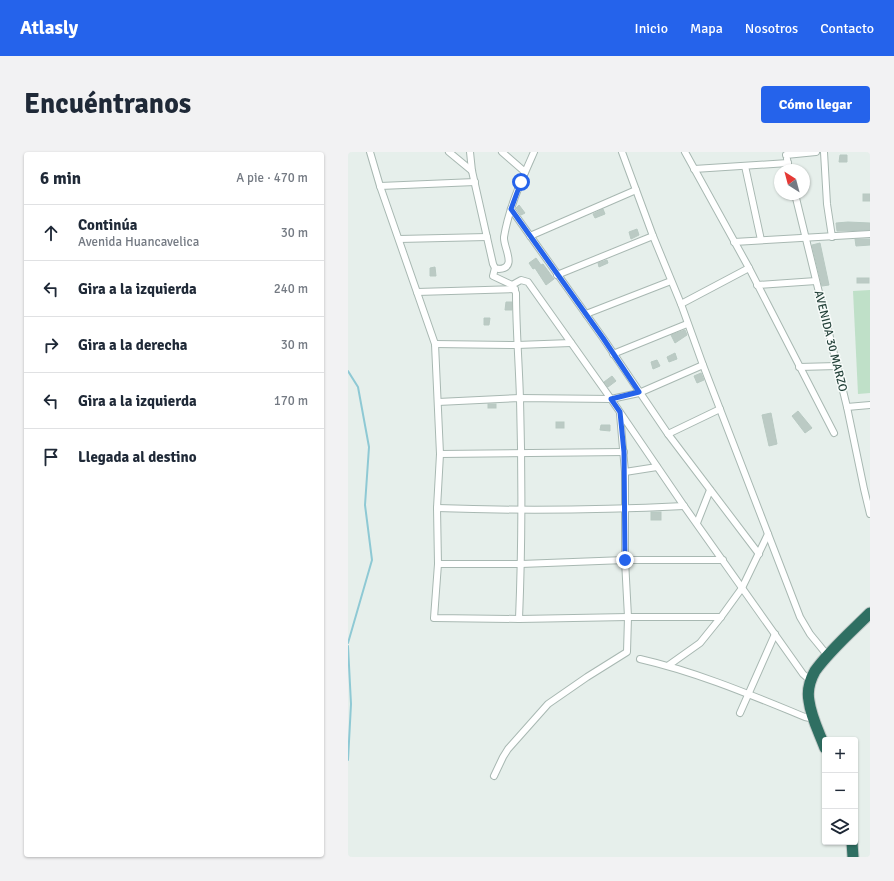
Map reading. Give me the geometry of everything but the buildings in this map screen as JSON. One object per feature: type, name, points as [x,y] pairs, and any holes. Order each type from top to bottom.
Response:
[{"type":"highway","points":[[822,740],[808,700],[808,689],[814,672],[870,613]]},
{"type":"highway","points":[[852,845],[853,857]]},
{"type":"street","points":[[370,152],[380,186],[435,344],[440,454],[437,508],[438,564],[434,618],[519,619],[721,617]]},
{"type":"street","points":[[449,152],[472,171]]},
{"type":"street","points":[[470,152],[472,171],[493,264],[497,268]]},
{"type":"street","points":[[502,152],[525,172]]},
{"type":"street","points":[[497,268],[506,267],[509,263],[509,256],[504,240],[511,209],[534,152]]},
{"type":"street","points":[[622,152],[653,236],[681,304],[702,366],[800,617],[810,634],[828,656]]},
{"type":"street","points":[[685,152],[749,268],[834,433]]},
{"type":"street","points":[[694,169],[788,163],[786,153],[816,152]]},
{"type":"street","points":[[824,152],[827,204],[832,237]]},
{"type":"street","points":[[745,166],[761,240]]},
{"type":"street","points":[[380,186],[475,182]]},
{"type":"street","points":[[530,236],[636,190]]},
{"type":"street","name":"AVENIDA 30 MARZO","points":[[796,200],[867,488],[870,514]]},
{"type":"street","points":[[511,209],[586,314],[668,434],[758,554]]},
{"type":"street","points":[[734,242],[870,234]]},
{"type":"street","points":[[557,275],[653,236]]},
{"type":"street","points":[[399,239],[487,237]]},
{"type":"street","points":[[497,268],[494,276],[513,287]]},
{"type":"street","points":[[681,304],[749,268]]},
{"type":"street","points":[[417,292],[513,287],[521,280],[528,282],[742,588],[804,674],[811,681]]},
{"type":"street","points":[[586,314],[671,281]]},
{"type":"street","points":[[757,284],[816,281]]},
{"type":"street","points":[[513,287],[520,398],[521,564],[519,619]]},
{"type":"street","points":[[613,354],[687,324]]},
{"type":"street","points":[[435,344],[517,345],[571,343]]},
{"type":"street","points":[[438,402],[520,398],[611,399],[639,392],[702,366]]},
{"type":"street","points":[[799,367],[837,366]]},
{"type":"street","points":[[847,406],[870,405]]},
{"type":"street","points":[[668,434],[720,409]]},
{"type":"street","points":[[494,776],[508,749],[548,704],[627,652],[628,617],[625,560],[625,472],[620,412]]},
{"type":"street","points":[[440,454],[624,452]]},
{"type":"street","points":[[625,472],[657,467]]},
{"type":"street","points":[[697,523],[710,490]]},
{"type":"street","points":[[437,508],[498,510],[626,509],[684,506]]},
{"type":"street","points":[[669,665],[700,643],[721,617],[742,588],[768,534]]},
{"type":"street","points":[[438,564],[521,564],[625,560],[723,560]]},
{"type":"street","points":[[740,714],[775,634]]},
{"type":"street","points":[[640,659],[669,665],[805,717],[814,719]]},
{"type":"green space","points":[[870,290],[870,393],[858,394],[853,291]]},
{"type":"waterway","points":[[348,371],[358,387],[369,447],[365,505],[372,560],[348,643]]},
{"type":"waterway","points":[[348,646],[351,704],[348,760]]},
{"type":"route","points":[[521,182],[511,209],[603,338],[639,392],[611,399],[620,412],[624,452],[626,509],[625,560]]}]
